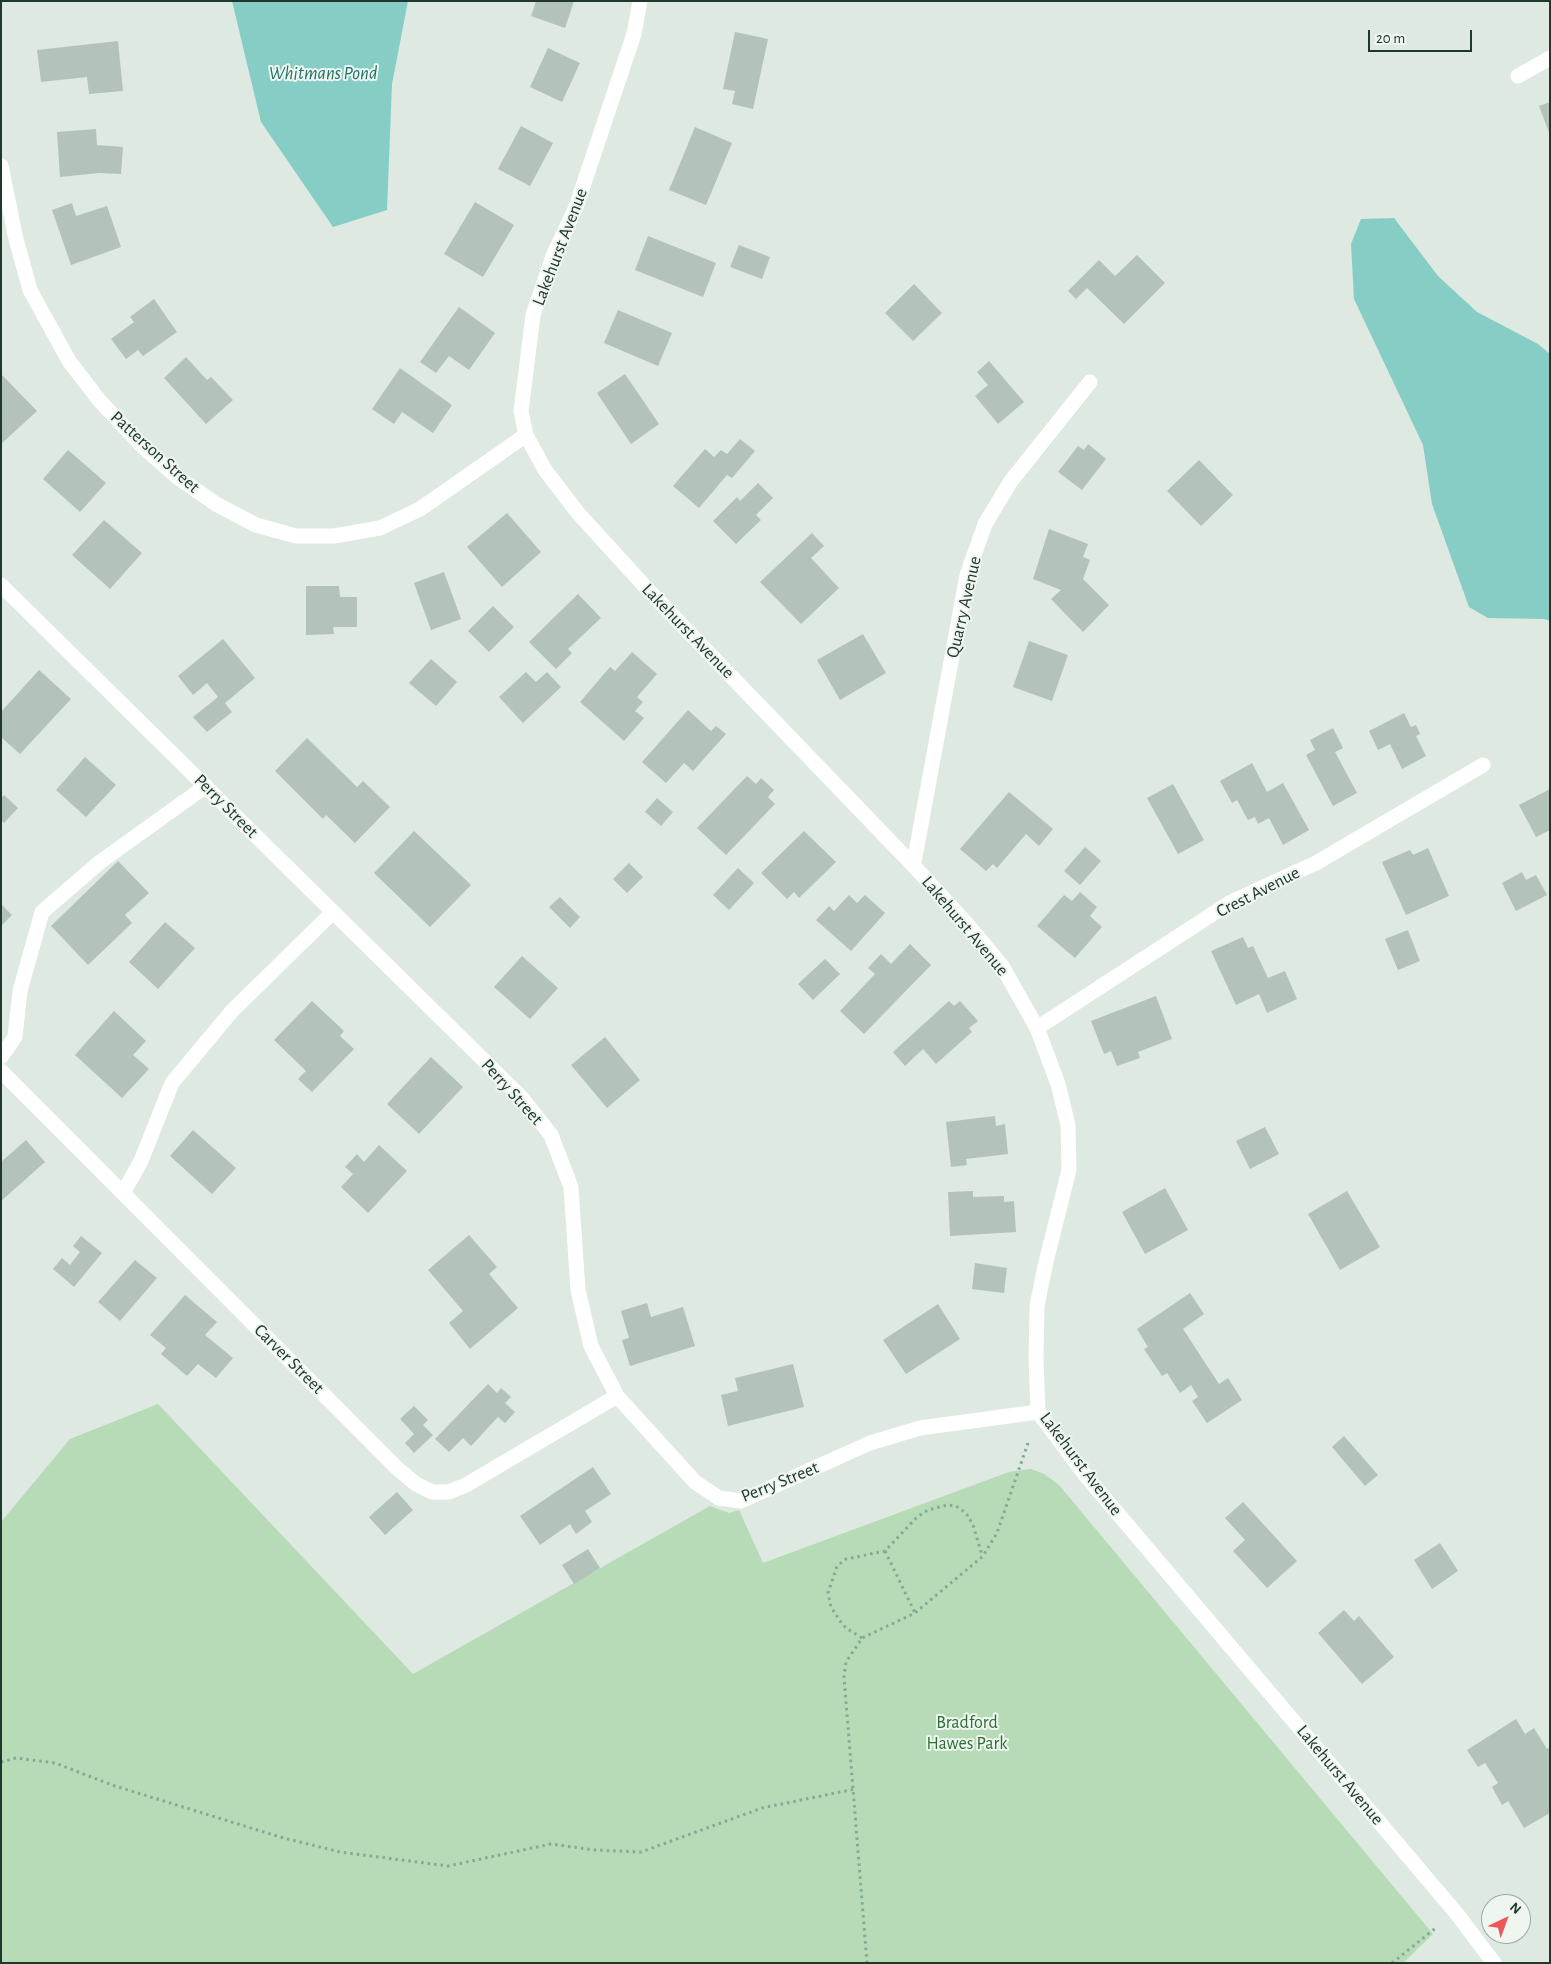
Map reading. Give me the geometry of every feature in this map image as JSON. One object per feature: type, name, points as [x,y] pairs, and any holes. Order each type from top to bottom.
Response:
[{"type":"street","name":"Lakehurst Avenue","points":[[640,1],[634,34],[576,207],[553,256],[533,315],[521,411],[526,436],[545,470],[578,513],[664,606],[912,864],[968,925],[1002,966],[1038,1028],[1058,1084],[1068,1125],[1069,1170],[1044,1266],[1037,1306],[1038,1412],[1086,1476],[1458,1914],[1494,1963]]},
{"type":"street","points":[[1518,76],[1550,58]]},
{"type":"street","name":"Patterson Street","points":[[1,166],[16,239],[30,290],[69,361],[99,400],[142,446],[177,477],[216,504],[256,525],[296,536],[334,536],[380,528],[420,509],[526,436]]},
{"type":"street","name":"Quarry Avenue","points":[[912,864],[916,857],[967,575],[986,524],[1011,481],[1090,382]]},
{"type":"street","name":"Perry Street","points":[[1,585],[522,1097],[551,1135],[571,1188],[578,1290],[591,1346],[617,1396],[696,1482],[718,1498],[741,1501],[870,1443],[920,1428],[1038,1412]]},
{"type":"street","name":"Crest Avenue","points":[[1038,1028],[1231,902],[1316,862],[1483,765]]},
{"type":"street","points":[[1,1058],[15,1037],[20,991],[42,912],[100,862],[206,786]]},
{"type":"street","points":[[123,1193],[141,1162],[172,1083],[232,1011],[333,912]]},
{"type":"street","name":"Carver Street","points":[[1,1071],[398,1469],[416,1484],[432,1492],[449,1492],[466,1485],[617,1396]]},
{"type":"path","points":[[867,1963],[844,1677],[846,1662],[862,1638],[915,1613],[983,1556],[997,1533],[1038,1412]]},
{"type":"path","points":[[862,1638],[846,1628],[840,1621],[831,1606],[828,1593],[837,1566],[846,1559],[885,1551],[917,1517],[928,1510],[947,1505],[956,1506],[966,1513],[973,1524],[983,1556]]},
{"type":"path","points":[[885,1551],[915,1613]]},
{"type":"path","points":[[1,1762],[16,1758],[55,1763],[112,1785],[280,1837],[340,1852],[448,1866],[551,1844],[641,1852],[762,1808],[854,1789]]},
{"type":"path","points":[[1392,1963],[1422,1937],[1458,1914]]},
{"type":"green space","name":"Bradford Hawes Park","points":[[158,1404],[413,1674],[710,1506],[729,1513],[739,1510],[763,1563],[1009,1472],[1031,1469],[1044,1474],[1059,1485],[1433,1934],[1403,1963],[1,1963],[1,1522],[70,1439]]},
{"type":"water","name":"Whitmans Pond","points":[[232,1],[408,1],[392,84],[387,210],[333,227],[261,122]]},
{"type":"water","points":[[1394,218],[1438,276],[1477,312],[1538,344],[1550,354],[1550,621],[1544,619],[1488,618],[1469,607],[1432,504],[1423,445],[1354,299],[1351,244],[1361,219]]},
{"type":"building","points":[[536,1],[574,1],[565,28],[531,16]]},
{"type":"building","points":[[735,32],[768,39],[753,109],[732,104],[735,91],[723,89]]},
{"type":"building","points":[[118,41],[123,91],[89,94],[87,77],[41,82],[37,50]]},
{"type":"building","points":[[548,48],[580,63],[562,102],[530,87]]},
{"type":"building","points":[[1550,102],[1550,135],[1539,106]]},
{"type":"building","points":[[521,126],[553,143],[530,186],[498,169]]},
{"type":"building","points":[[695,127],[732,143],[706,205],[669,190]]},
{"type":"building","points":[[96,129],[97,145],[123,147],[121,174],[99,173],[60,177],[57,132]]},
{"type":"building","points":[[475,202],[514,225],[483,277],[444,254]]},
{"type":"building","points":[[72,203],[76,216],[107,206],[121,247],[71,265],[52,210]]},
{"type":"building","points":[[648,236],[716,263],[703,297],[635,270]]},
{"type":"building","points":[[739,245],[770,257],[762,279],[730,267]]},
{"type":"building","points":[[1137,255],[1165,283],[1124,324],[1087,288],[1076,299],[1068,291],[1099,260],[1115,276]]},
{"type":"building","points":[[914,284],[942,313],[913,341],[885,313]]},
{"type":"building","points":[[154,299],[177,332],[143,356],[138,350],[126,359],[111,339],[134,322],[130,317]]},
{"type":"building","points":[[459,307],[495,333],[469,370],[449,356],[436,373],[420,362]]},
{"type":"building","points":[[618,310],[672,333],[658,366],[604,343]]},
{"type":"building","points":[[186,357],[207,380],[211,377],[233,400],[206,424],[164,378]]},
{"type":"building","points":[[989,361],[1024,402],[998,424],[975,396],[988,385],[977,372]]},
{"type":"building","points":[[400,368],[452,405],[433,433],[402,412],[394,424],[372,409]]},
{"type":"building","points":[[1,374],[37,411],[1,444]]},
{"type":"building","points":[[625,374],[659,424],[631,444],[597,393]]},
{"type":"building","points":[[740,439],[755,451],[732,478],[727,475],[699,508],[673,486],[705,449],[714,457],[721,450],[727,454]]},
{"type":"building","points":[[1088,444],[1106,459],[1082,490],[1058,472],[1078,446],[1084,450]]},
{"type":"building","points":[[68,450],[106,483],[80,512],[43,479]]},
{"type":"building","points":[[1199,460],[1233,495],[1201,526],[1167,491]]},
{"type":"building","points":[[758,483],[773,498],[756,515],[761,520],[736,544],[713,521],[737,497],[740,501]]},
{"type":"building","points":[[507,513],[541,552],[502,587],[467,547]]},
{"type":"building","points":[[104,520],[142,553],[110,589],[72,555]]},
{"type":"building","points":[[1049,529],[1088,544],[1083,557],[1090,560],[1083,579],[1109,605],[1083,632],[1051,599],[1061,590],[1033,579]]},
{"type":"building","points":[[812,533],[824,546],[811,558],[839,588],[801,624],[760,582]]},
{"type":"building","points":[[444,572],[461,619],[431,630],[414,583]]},
{"type":"building","points":[[306,586],[339,586],[340,597],[357,597],[357,627],[333,627],[334,634],[306,635]]},
{"type":"building","points":[[578,594],[601,618],[568,649],[572,653],[556,669],[529,642]]},
{"type":"building","points":[[493,606],[514,627],[489,652],[468,631]]},
{"type":"building","points":[[863,634],[886,673],[840,700],[817,660]]},
{"type":"building","points":[[223,639],[255,678],[225,703],[232,712],[207,732],[193,717],[218,697],[207,683],[193,695],[178,676]]},
{"type":"building","points":[[1029,641],[1068,655],[1052,701],[1013,687]]},
{"type":"building","points":[[632,652],[657,674],[637,697],[643,702],[635,711],[644,718],[624,741],[580,702],[610,667],[615,671]]},
{"type":"building","points":[[431,659],[457,682],[436,706],[409,683]]},
{"type":"building","points":[[39,670],[71,699],[20,754],[1,737],[1,712]]},
{"type":"building","points":[[526,672],[536,682],[547,672],[561,687],[523,723],[499,697]]},
{"type":"building","points":[[688,710],[711,731],[716,726],[726,734],[693,771],[684,763],[666,783],[642,762]]},
{"type":"building","points":[[1404,713],[1411,727],[1416,725],[1420,734],[1416,736],[1426,756],[1402,769],[1390,744],[1378,750],[1369,731]]},
{"type":"building","points":[[1333,728],[1343,748],[1335,752],[1357,793],[1333,806],[1306,755],[1315,750],[1310,740]]},
{"type":"building","points":[[307,738],[357,787],[363,781],[390,807],[355,843],[326,815],[323,819],[275,771]]},
{"type":"building","points":[[85,757],[116,785],[86,817],[56,790]]},
{"type":"building","points":[[1252,763],[1267,792],[1283,783],[1309,830],[1283,845],[1269,818],[1258,824],[1255,817],[1248,820],[1237,800],[1232,803],[1220,781]]},
{"type":"building","points":[[747,776],[756,784],[761,778],[774,790],[768,797],[775,804],[726,855],[697,828]]},
{"type":"building","points":[[1173,784],[1204,840],[1178,854],[1147,798]]},
{"type":"building","points":[[1550,789],[1550,830],[1536,837],[1519,805]]},
{"type":"building","points":[[1009,792],[1053,829],[1039,846],[1026,834],[997,868],[993,864],[986,871],[960,849]]},
{"type":"building","points":[[4,795],[18,808],[4,823],[1,820],[1,798]]},
{"type":"building","points":[[657,798],[673,812],[661,826],[645,812]]},
{"type":"building","points":[[414,831],[471,885],[430,927],[374,873]]},
{"type":"building","points":[[804,831],[836,862],[799,898],[794,892],[787,899],[761,873]]},
{"type":"building","points":[[1085,847],[1101,861],[1080,885],[1064,871]]},
{"type":"building","points":[[1428,848],[1449,896],[1406,915],[1382,862],[1410,850],[1413,855]]},
{"type":"building","points":[[118,861],[149,893],[125,915],[132,923],[88,965],[51,926]]},
{"type":"building","points":[[629,863],[643,877],[627,893],[613,879]]},
{"type":"building","points":[[738,868],[754,883],[729,910],[713,895]]},
{"type":"building","points":[[1522,872],[1526,880],[1536,875],[1547,895],[1516,911],[1502,883]]},
{"type":"building","points":[[1080,892],[1097,907],[1090,916],[1102,927],[1075,958],[1037,926],[1064,895],[1072,901]]},
{"type":"building","points":[[849,895],[857,903],[865,895],[885,913],[851,951],[816,920],[829,906],[834,911]]},
{"type":"building","points":[[560,897],[580,917],[570,928],[549,907]]},
{"type":"building","points":[[1,904],[12,915],[1,926]]},
{"type":"building","points":[[165,922],[195,948],[158,989],[129,962]]},
{"type":"building","points":[[1408,930],[1420,961],[1398,970],[1385,939]]},
{"type":"building","points":[[1243,937],[1248,948],[1253,946],[1268,978],[1285,971],[1297,999],[1267,1013],[1259,994],[1236,1005],[1211,951]]},
{"type":"building","points":[[910,944],[931,965],[864,1034],[840,1011],[875,974],[868,968],[881,954],[891,964]]},
{"type":"building","points":[[522,956],[558,988],[530,1019],[494,987]]},
{"type":"building","points":[[825,959],[840,974],[813,1000],[798,984]]},
{"type":"building","points":[[1156,996],[1172,1039],[1138,1052],[1140,1058],[1117,1066],[1111,1051],[1104,1054],[1091,1021]]},
{"type":"building","points":[[312,1001],[344,1031],[340,1036],[354,1049],[312,1092],[298,1079],[306,1071],[274,1040]]},
{"type":"building","points":[[949,1001],[954,1006],[960,1001],[978,1021],[969,1028],[972,1032],[936,1064],[923,1049],[905,1066],[893,1052]]},
{"type":"building","points":[[114,1011],[146,1041],[133,1055],[149,1069],[122,1098],[75,1055]]},
{"type":"building","points":[[605,1037],[640,1080],[607,1108],[571,1065]]},
{"type":"building","points":[[431,1057],[463,1087],[419,1134],[387,1104]]},
{"type":"building","points":[[995,1116],[996,1126],[1005,1124],[1008,1154],[966,1159],[967,1165],[951,1167],[946,1122]]},
{"type":"building","points":[[1265,1127],[1279,1154],[1250,1169],[1236,1141]]},
{"type":"building","points":[[193,1130],[236,1168],[212,1194],[170,1156]]},
{"type":"building","points":[[26,1140],[45,1162],[1,1201],[1,1162]]},
{"type":"building","points":[[379,1145],[407,1171],[368,1213],[341,1187],[353,1174],[345,1167],[357,1154],[364,1162]]},
{"type":"building","points":[[1165,1188],[1188,1230],[1145,1254],[1122,1212]]},
{"type":"building","points":[[973,1191],[973,1197],[1004,1196],[1004,1202],[1014,1201],[1016,1232],[950,1236],[948,1192]]},
{"type":"building","points":[[1347,1191],[1380,1247],[1340,1270],[1308,1214]]},
{"type":"building","points":[[469,1235],[497,1267],[489,1274],[518,1308],[470,1349],[449,1323],[463,1311],[428,1270]]},
{"type":"building","points":[[81,1236],[102,1253],[74,1287],[53,1269],[62,1258],[70,1265],[80,1252],[73,1246]]},
{"type":"building","points":[[135,1260],[157,1278],[120,1321],[98,1302]]},
{"type":"building","points":[[975,1263],[1007,1268],[1004,1293],[972,1289]]},
{"type":"building","points":[[1190,1293],[1204,1314],[1183,1329],[1219,1384],[1228,1378],[1242,1400],[1207,1423],[1192,1401],[1198,1397],[1191,1385],[1180,1393],[1167,1373],[1162,1376],[1144,1349],[1148,1347],[1137,1329]]},
{"type":"building","points":[[185,1295],[217,1322],[205,1335],[233,1358],[216,1378],[198,1364],[187,1376],[161,1354],[166,1348],[150,1335]]},
{"type":"building","points":[[647,1303],[651,1317],[683,1307],[695,1346],[630,1366],[622,1340],[629,1338],[621,1311]]},
{"type":"building","points":[[938,1304],[960,1339],[906,1374],[883,1340]]},
{"type":"building","points":[[793,1364],[804,1407],[728,1426],[721,1395],[738,1391],[735,1378]]},
{"type":"building","points":[[488,1384],[497,1393],[501,1388],[511,1397],[505,1403],[515,1412],[505,1423],[498,1417],[471,1446],[463,1438],[449,1452],[435,1439]]},
{"type":"building","points":[[414,1406],[428,1420],[423,1425],[433,1435],[414,1453],[405,1443],[414,1434],[400,1419]]},
{"type":"building","points":[[1344,1436],[1378,1475],[1365,1486],[1332,1447]]},
{"type":"building","points":[[593,1467],[611,1494],[585,1511],[592,1522],[576,1534],[570,1524],[540,1545],[520,1516]]},
{"type":"building","points":[[397,1492],[413,1510],[385,1535],[369,1517]]},
{"type":"building","points":[[1243,1502],[1297,1561],[1267,1588],[1233,1551],[1245,1540],[1225,1518]]},
{"type":"building","points":[[1440,1543],[1458,1571],[1432,1589],[1414,1560]]},
{"type":"building","points":[[588,1549],[600,1568],[574,1584],[562,1565]]},
{"type":"building","points":[[1344,1610],[1354,1621],[1359,1616],[1394,1657],[1362,1684],[1318,1633]]},
{"type":"building","points":[[1516,1719],[1525,1734],[1534,1728],[1547,1749],[1550,1747],[1550,1813],[1524,1828],[1508,1801],[1502,1805],[1492,1787],[1498,1783],[1485,1763],[1478,1767],[1467,1750]]}]
